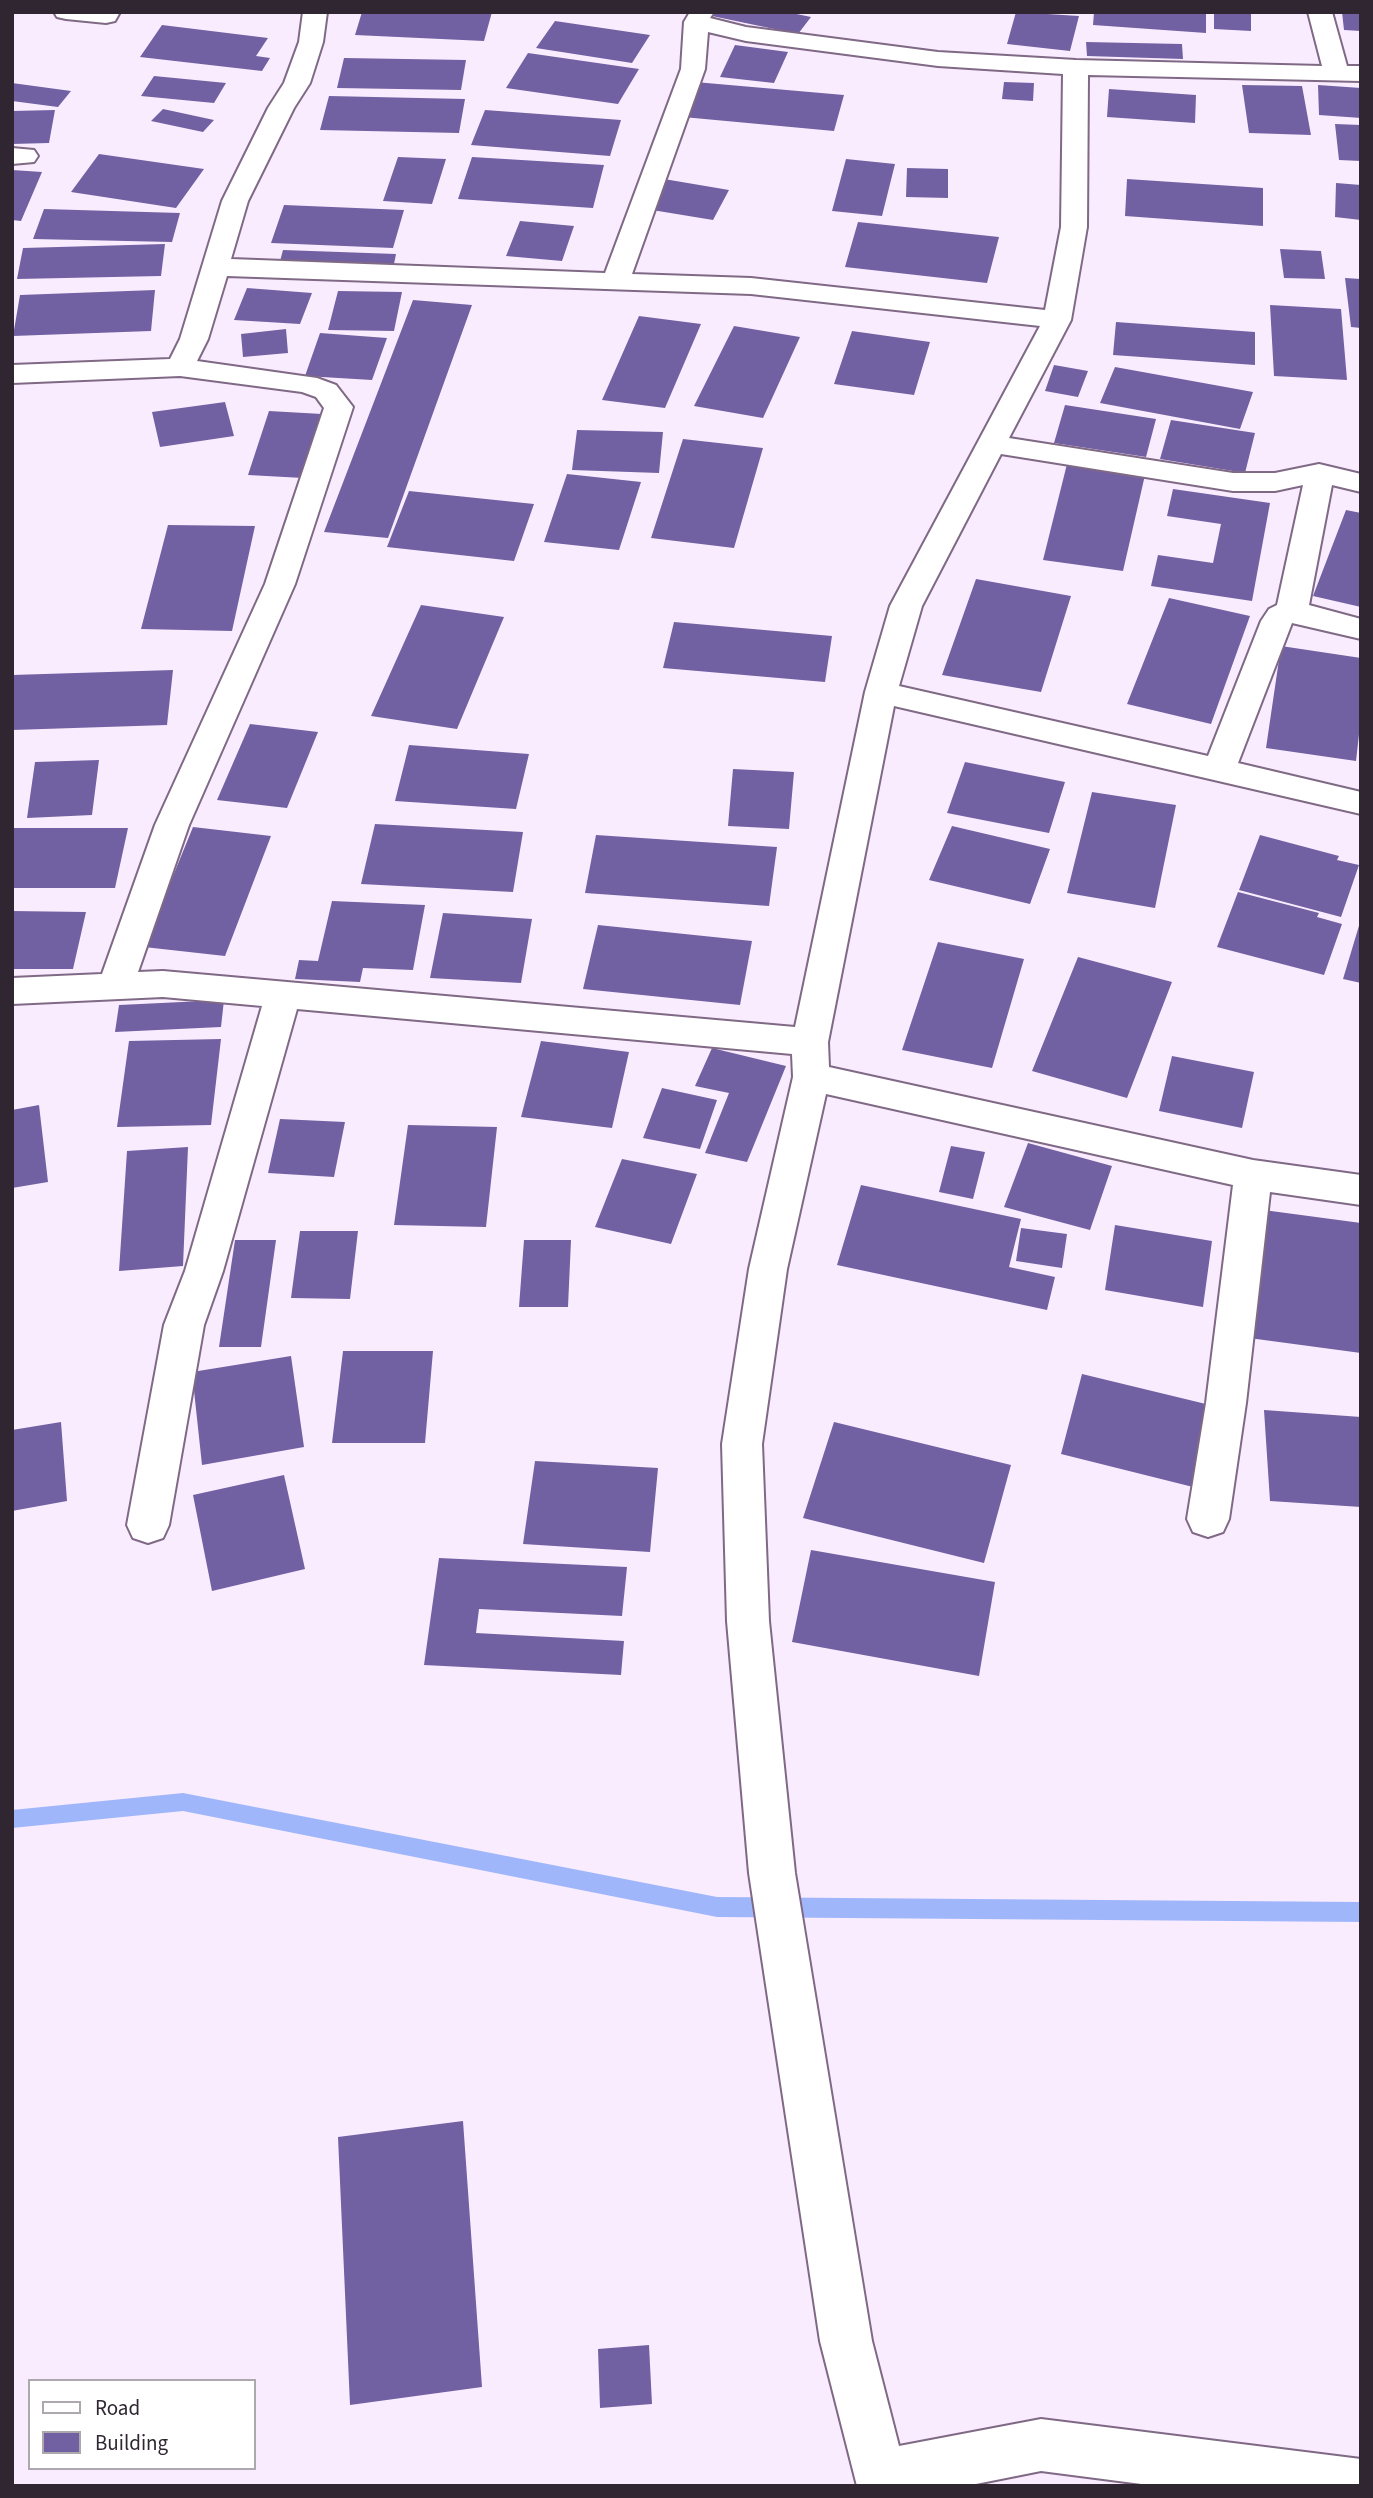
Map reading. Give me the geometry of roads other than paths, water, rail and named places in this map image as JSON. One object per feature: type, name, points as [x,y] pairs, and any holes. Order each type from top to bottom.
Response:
[{"type":"street","points":[[66,12],[106,16],[108,12]]},
{"type":"street","points":[[180,367],[194,339],[235,201],[281,108],[297,83],[310,42],[315,12]]},
{"type":"street","points":[[616,281],[693,69],[699,17],[747,34],[938,59],[1076,67],[1349,73],[1320,12]]},
{"type":"street","points":[[1076,67],[1074,227],[1057,320],[906,606],[881,692],[768,1269],[742,1444],[748,1621],[772,1873],[846,2341],[882,2481],[1041,2445],[1361,2485]]},
{"type":"street","points":[[215,267],[751,286],[1057,320]]},
{"type":"street","points":[[12,374],[180,367],[307,384],[326,390],[339,407],[281,584],[172,825],[115,986]]},
{"type":"street","points":[[991,444],[1233,482],[1275,482],[1319,474],[1361,483]]},
{"type":"street","points":[[1292,610],[1315,505],[1319,474]]},
{"type":"street","points":[[1219,769],[1280,616],[1292,610],[1361,629]]},
{"type":"street","points":[[881,692],[1361,803]]},
{"type":"street","points":[[12,991],[163,984],[810,1059],[1253,1175],[1361,1190]]},
{"type":"street","points":[[148,1525],[184,1325],[204,1271],[283,996]]},
{"type":"street","points":[[1208,1519],[1226,1403],[1253,1175]]},
{"type":"waterway","points":[[12,1819],[183,1802],[717,1907],[1361,1912]]}]
